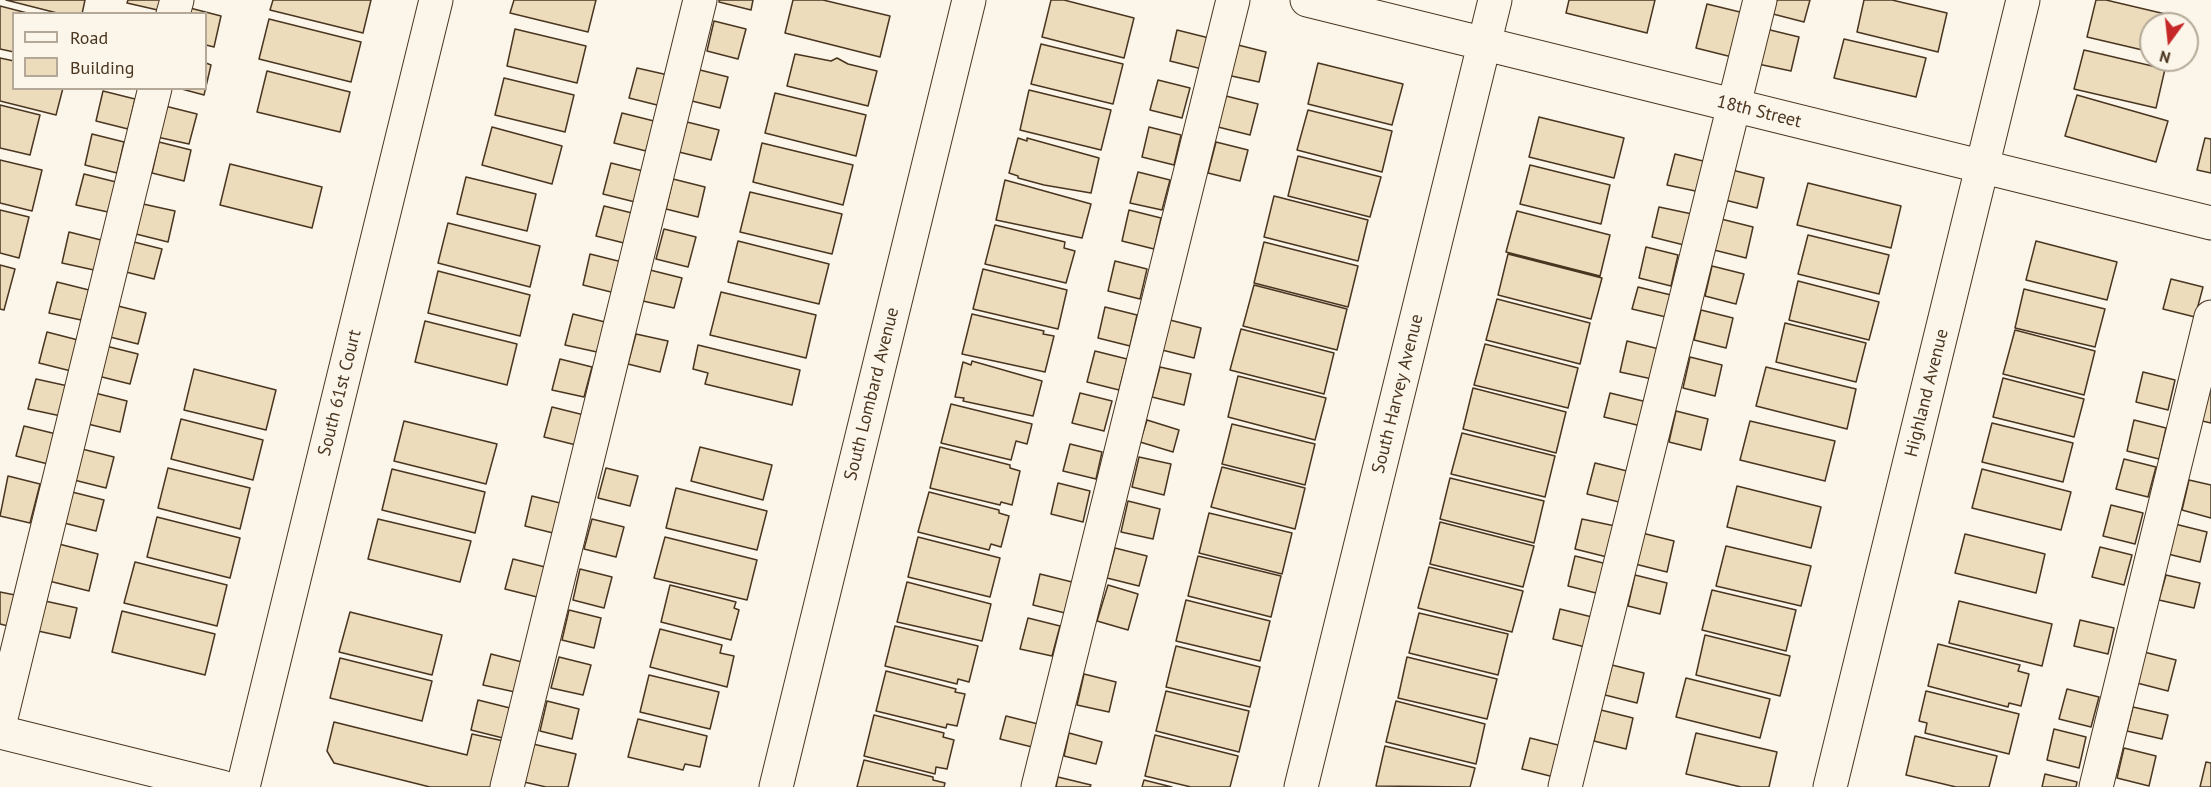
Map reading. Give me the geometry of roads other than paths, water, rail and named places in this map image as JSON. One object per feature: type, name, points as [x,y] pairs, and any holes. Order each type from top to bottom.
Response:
[{"type":"street","name":"South 61st Court","points":[[243,787],[436,0]]},
{"type":"street","points":[[507,787],[700,0]]},
{"type":"street","name":"South Lombard Avenue","points":[[776,787],[969,0]]},
{"type":"street","points":[[1038,787],[1233,0]]},
{"type":"street","name":"18th Street","points":[[1307,0],[2211,224]]},
{"type":"street","name":"South Harvey Avenue","points":[[1301,787],[1494,0]]},
{"type":"street","points":[[1565,787],[1760,0]]},
{"type":"street","name":"Highland Avenue","points":[[1830,787],[2024,0]]},
{"type":"street","points":[[0,722],[155,90]]},
{"type":"street","points":[[2096,787],[2211,317]]},
{"type":"street","points":[[0,732],[222,787]]}]
